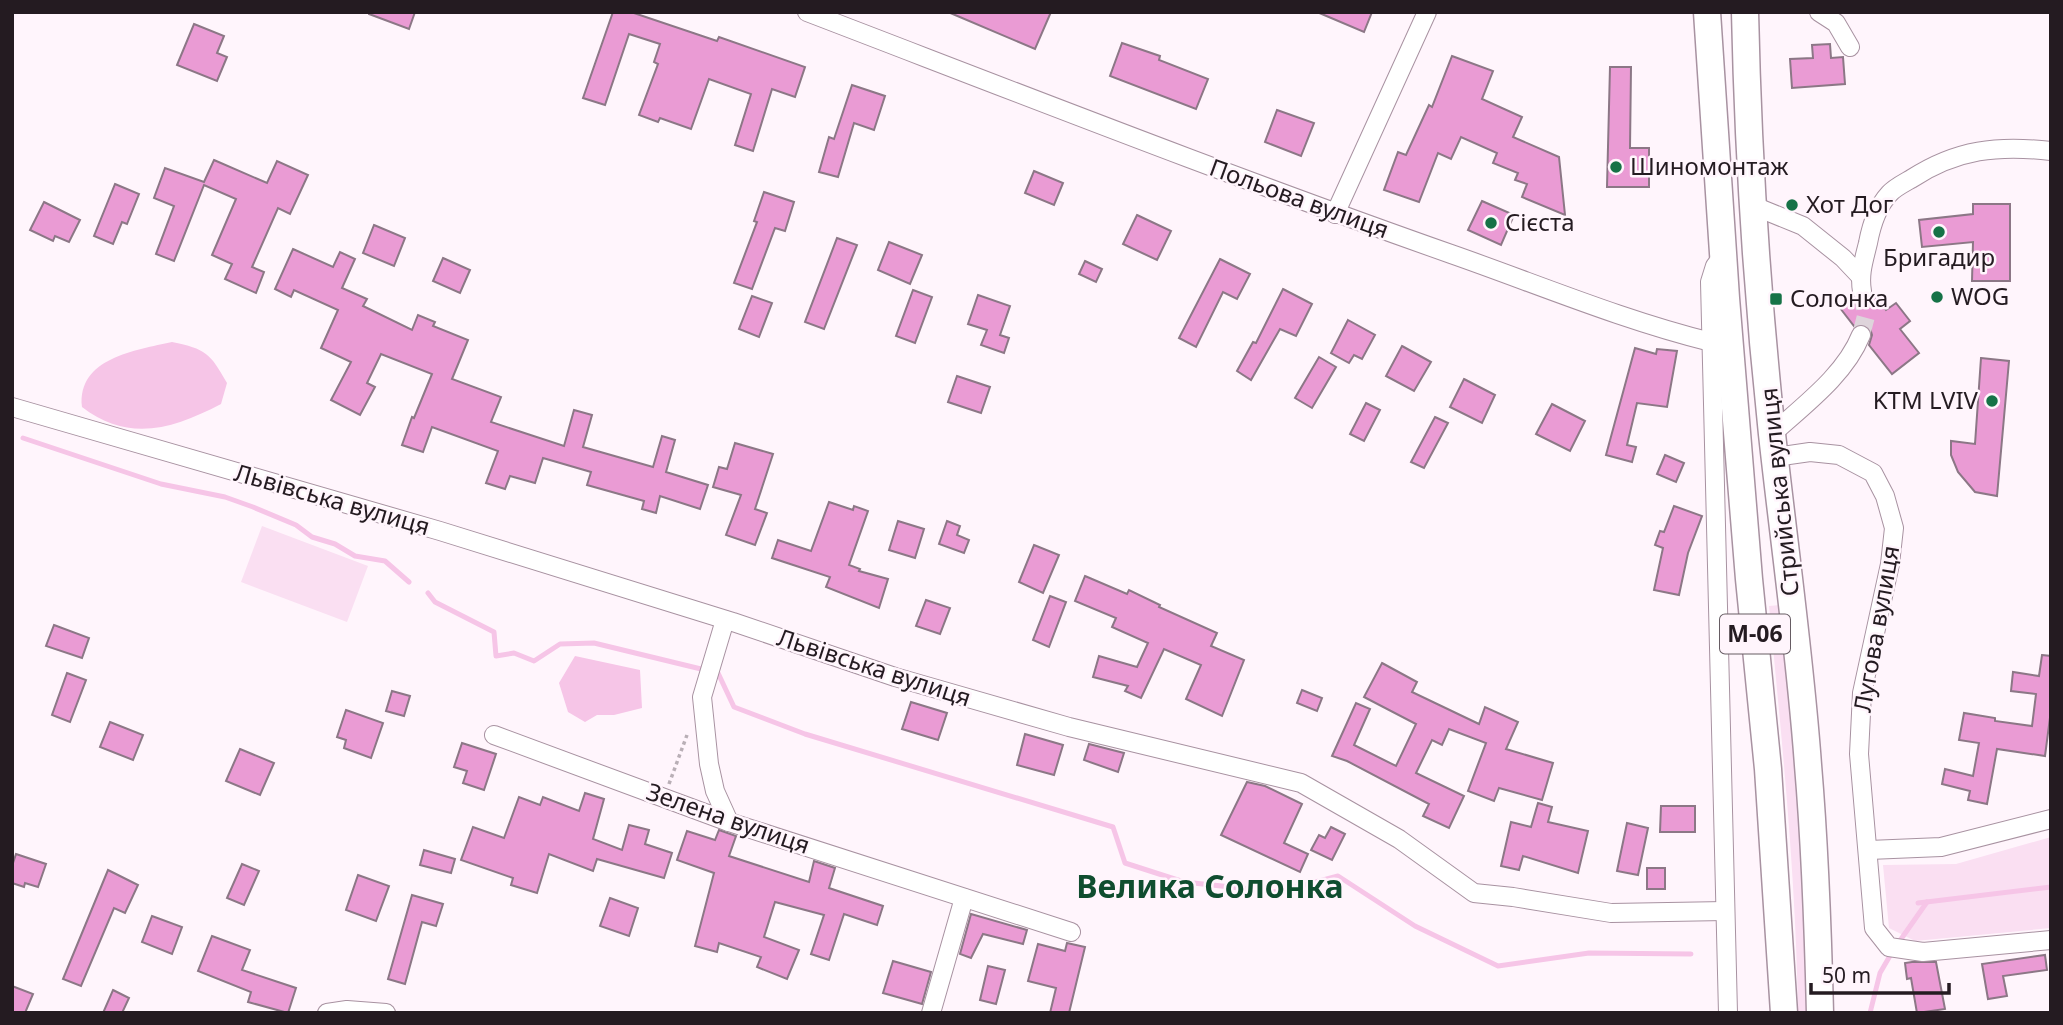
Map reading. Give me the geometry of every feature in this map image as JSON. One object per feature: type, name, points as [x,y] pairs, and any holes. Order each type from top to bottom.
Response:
[{"type":"highway","name":"Стрийська вулиця","points":[[1707,12],[1723,256],[1749,579],[1768,769],[1784,1013]]},
{"type":"highway","name":"Стрийська вулиця","points":[[1745,12],[1754,206],[1774,445],[1808,765],[1818,924],[1820,1013]]},
{"type":"street","name":"Польова вулиця","points":[[807,12],[1335,214],[1652,327],[1711,342]]},
{"type":"street","points":[[1335,214],[1427,12]]},
{"type":"street","points":[[1819,12],[1836,23],[1850,47]]},
{"type":"street","points":[[1754,206],[1803,226],[1843,258],[1861,284],[1872,222],[1889,194],[1926,169],[1969,151],[2024,148],[2051,150]]},
{"type":"street","points":[[1723,256],[1711,274],[1711,342],[1728,1013]]},
{"type":"street","points":[[1774,445],[1812,398],[1853,354],[1861,335]]},
{"type":"street","name":"Львівська вулиця","points":[[12,407],[270,480],[1017,713],[1301,783],[1399,839],[1474,893],[1611,913],[1725,911]]},
{"type":"street","name":"Лугова вулиця","points":[[1774,445],[1839,455],[1873,473],[1885,496],[1894,528],[1890,564],[1862,693],[1859,754],[1874,928],[1889,947],[1923,952],[2051,940]]},
{"type":"street","points":[[725,620],[702,697],[709,764],[715,791],[729,822]]},
{"type":"street","name":"Зелена вулиця","points":[[494,735],[729,822],[1071,932]]},
{"type":"street","points":[[1869,850],[1941,847],[2051,820]]},
{"type":"street","points":[[931,1013],[964,898]]},
{"type":"street","points":[[327,1013],[347,1010],[386,1013]]},
{"type":"path","points":[[664,797],[687,735]]},
{"type":"shaded area","points":[[172,342],[200,350],[216,365],[227,383],[221,404],[186,420],[151,428],[117,425],[82,407],[83,390],[89,377],[99,367],[126,353]]},
{"type":"shaded area","points":[[262,526],[368,566],[347,622],[241,582]]},
{"type":"shaded area","points":[[1781,605],[1807,924],[1810,1013],[1798,1013],[1791,860],[1769,606]]},
{"type":"shaded area","points":[[575,656],[640,670],[642,708],[614,715],[597,715],[585,722],[568,712],[559,683]]},
{"type":"shaded area","points":[[2051,837],[2051,928],[1915,941],[1889,928],[1883,865],[1956,864]]},
{"type":"building","points":[[369,12],[415,12],[409,29]]},
{"type":"building","points":[[613,12],[631,12],[717,41],[719,37],[805,67],[795,97],[772,89],[753,151],[735,145],[751,94],[709,79],[691,129],[660,118],[658,122],[639,115],[658,64],[654,62],[660,44],[629,34],[605,105],[583,98]]},
{"type":"building","points":[[948,12],[1051,12],[1035,49]]},
{"type":"building","points":[[1317,12],[1372,12],[1364,32]]},
{"type":"building","points":[[194,24],[224,36],[217,53],[227,57],[217,81],[177,65]]},
{"type":"building","points":[[1122,43],[1160,56],[1159,60],[1208,79],[1196,109],[1110,76]]},
{"type":"building","points":[[1830,44],[1831,58],[1843,57],[1845,84],[1792,88],[1790,59],[1813,58],[1812,45]]},
{"type":"building","points":[[1452,56],[1493,71],[1482,99],[1522,117],[1513,137],[1559,157],[1565,215],[1522,197],[1527,184],[1515,180],[1518,173],[1493,163],[1497,153],[1461,137],[1451,159],[1438,153],[1419,202],[1384,190],[1398,152],[1406,155],[1429,105],[1432,107]]},
{"type":"building","points":[[1610,67],[1631,67],[1630,148],[1649,148],[1649,187],[1607,187]]},
{"type":"building","points":[[852,85],[885,96],[874,130],[854,123],[838,177],[819,172],[829,137],[834,139]]},
{"type":"building","points":[[1277,110],[1314,123],[1301,156],[1265,142]]},
{"type":"building","points":[[214,160],[267,183],[277,161],[308,175],[290,214],[278,208],[252,267],[264,272],[256,293],[225,279],[232,264],[212,255],[236,199],[204,185],[174,261],[156,254],[174,206],[154,198],[165,168],[204,182]]},
{"type":"building","points":[[1034,171],[1063,183],[1054,205],[1025,193]]},
{"type":"building","points":[[115,184],[139,194],[127,224],[122,222],[113,244],[94,236]]},
{"type":"building","points":[[764,192],[794,202],[785,231],[775,228],[752,289],[734,283],[757,222],[754,221]]},
{"type":"building","name":"Сієста","points":[[1482,201],[1514,215],[1501,245],[1468,230]]},
{"type":"building","points":[[44,202],[80,220],[69,242],[55,236],[53,241],[30,230]]},
{"type":"building","points":[[1973,204],[2010,204],[2010,281],[1972,281],[1973,242],[1922,247],[1919,220],[1973,214]]},
{"type":"building","points":[[1137,215],[1171,231],[1157,260],[1123,244]]},
{"type":"building","points":[[374,225],[405,238],[394,266],[363,253]]},
{"type":"building","points":[[837,238],[857,245],[824,329],[805,322]]},
{"type":"building","points":[[889,242],[922,255],[910,284],[878,270]]},
{"type":"building","points":[[293,249],[333,267],[340,252],[355,259],[342,288],[367,299],[363,306],[412,330],[418,315],[435,322],[433,326],[468,340],[452,379],[501,397],[491,422],[564,446],[574,410],[592,415],[583,447],[653,467],[662,436],[675,440],[666,472],[708,485],[700,509],[660,496],[656,513],[642,509],[644,501],[587,485],[591,472],[543,458],[535,483],[510,476],[505,489],[486,483],[498,451],[432,427],[423,452],[402,445],[432,374],[381,354],[367,383],[375,387],[360,415],[331,400],[351,362],[321,348],[338,310],[294,290],[291,297],[275,289]]},
{"type":"building","points":[[443,258],[470,270],[460,293],[433,281]]},
{"type":"building","points":[[1220,259],[1250,274],[1237,299],[1223,292],[1196,347],[1179,338]]},
{"type":"building","points":[[1085,261],[1102,269],[1096,282],[1079,274]]},
{"type":"building","points":[[1283,289],[1312,304],[1296,336],[1280,329],[1251,380],[1237,371],[1253,342],[1256,343]]},
{"type":"building","points":[[913,290],[932,297],[915,343],[896,336]]},
{"type":"building","points":[[1873,294],[1886,310],[1896,303],[1910,321],[1900,329],[1919,353],[1892,374],[1869,345],[1872,335],[1870,328],[1861,324],[1854,326],[1840,308],[1853,298],[1858,302],[1868,300]]},
{"type":"building","points":[[978,295],[1010,306],[1000,335],[1009,338],[1004,353],[981,345],[987,330],[968,324]]},
{"type":"building","points":[[752,296],[772,303],[759,337],[739,329]]},
{"type":"building","points":[[1348,320],[1375,335],[1362,359],[1354,355],[1349,363],[1331,353]]},
{"type":"building","points":[[1402,346],[1431,362],[1414,391],[1386,376]]},
{"type":"building","points":[[1635,348],[1656,354],[1657,349],[1677,351],[1667,407],[1637,403],[1627,445],[1636,447],[1632,462],[1606,455]]},
{"type":"building","points":[[1319,357],[1336,367],[1312,408],[1295,398]]},
{"type":"building","name":"KTM LVIV","points":[[1981,358],[2009,361],[1997,496],[1975,492],[1958,472],[1951,455],[1951,441],[1975,444]]},
{"type":"building","points":[[957,376],[990,387],[981,413],[948,402]]},
{"type":"building","points":[[1464,379],[1495,395],[1482,423],[1450,407]]},
{"type":"building","points":[[1366,403],[1380,410],[1364,441],[1350,434]]},
{"type":"building","points":[[1552,404],[1585,421],[1570,451],[1536,434]]},
{"type":"building","points":[[1435,417],[1448,423],[1424,468],[1411,462]]},
{"type":"building","points":[[735,443],[773,454],[755,509],[767,513],[755,545],[726,535],[741,495],[713,487],[719,467],[727,469]]},
{"type":"building","points":[[1665,455],[1684,463],[1676,482],[1657,474]]},
{"type":"building","points":[[829,502],[853,510],[854,506],[868,511],[849,565],[860,569],[859,571],[888,579],[879,608],[826,587],[830,577],[772,558],[778,540],[811,551]]},
{"type":"building","points":[[1674,506],[1702,516],[1688,553],[1679,595],[1654,590],[1663,548],[1655,545],[1660,531],[1664,532]]},
{"type":"building","points":[[898,521],[924,529],[915,558],[889,550]]},
{"type":"building","points":[[947,521],[960,526],[957,535],[969,540],[964,553],[939,544]]},
{"type":"building","points":[[1034,545],[1059,555],[1043,593],[1019,582]]},
{"type":"building","points":[[1085,576],[1127,594],[1129,590],[1160,605],[1159,607],[1217,633],[1211,646],[1244,660],[1222,716],[1186,699],[1201,665],[1164,649],[1141,698],[1125,691],[1128,686],[1093,677],[1099,656],[1137,667],[1148,643],[1112,627],[1116,618],[1075,601]]},
{"type":"building","points":[[1050,596],[1066,602],[1049,647],[1033,640]]},
{"type":"building","points":[[926,600],[950,608],[940,634],[916,626]]},
{"type":"building","points":[[54,625],[89,638],[82,658],[46,646]]},
{"type":"building","points":[[2042,655],[2051,656],[2051,710],[2045,756],[1997,749],[1987,804],[1968,800],[1970,791],[1942,784],[1945,769],[1973,776],[1979,743],[1959,740],[1964,713],[2032,726],[2036,694],[2011,691],[2013,672],[2039,676]]},
{"type":"building","points":[[1382,663],[1417,682],[1412,692],[1479,724],[1485,707],[1518,722],[1506,749],[1553,763],[1542,800],[1499,788],[1494,801],[1468,791],[1486,743],[1449,729],[1442,745],[1432,740],[1416,773],[1464,796],[1449,828],[1423,816],[1429,804],[1347,761],[1332,756],[1356,703],[1370,709],[1354,745],[1396,766],[1416,724],[1364,697]]},
{"type":"building","points":[[67,673],[86,680],[70,722],[52,715]]},
{"type":"building","points":[[1302,690],[1322,698],[1317,711],[1297,703]]},
{"type":"building","points":[[392,691],[410,696],[404,716],[386,711]]},
{"type":"building","points":[[911,702],[947,713],[938,740],[902,729]]},
{"type":"building","points":[[346,710],[383,723],[371,758],[344,748],[346,740],[337,737]]},
{"type":"building","points":[[110,722],[143,735],[133,760],[100,747]]},
{"type":"building","points":[[1025,734],[1063,745],[1054,775],[1017,765]]},
{"type":"building","points":[[462,743],[496,754],[484,790],[463,783],[467,771],[454,767]]},
{"type":"building","points":[[1089,744],[1124,753],[1118,772],[1084,760]]},
{"type":"building","points":[[240,749],[274,763],[260,795],[226,781]]},
{"type":"building","points":[[1247,782],[1265,786],[1302,804],[1284,843],[1308,854],[1300,872],[1221,835]]},
{"type":"building","points":[[585,793],[604,799],[593,839],[622,850],[629,825],[649,830],[645,844],[672,853],[664,878],[597,859],[593,871],[549,854],[537,893],[511,885],[513,878],[461,860],[473,827],[504,838],[519,797],[540,805],[543,797],[579,811]]},
{"type":"building","points":[[1538,803],[1552,807],[1548,822],[1588,831],[1578,873],[1523,856],[1519,870],[1501,866],[1511,822],[1531,827]]},
{"type":"building","points":[[1661,806],[1695,806],[1695,832],[1660,832]]},
{"type":"building","points":[[1627,823],[1648,828],[1638,875],[1617,871]]},
{"type":"building","points":[[1331,827],[1345,834],[1332,860],[1311,850],[1319,835],[1325,838]]},
{"type":"building","points":[[719,830],[736,836],[729,856],[809,882],[814,861],[835,868],[829,888],[883,906],[877,925],[844,914],[829,960],[811,954],[824,915],[775,902],[764,937],[799,950],[787,979],[757,967],[761,957],[719,943],[717,952],[695,946],[714,873],[677,860],[687,831],[715,840]]},
{"type":"building","points":[[424,850],[455,859],[451,873],[420,865]]},
{"type":"building","points":[[16,854],[46,864],[38,887],[25,883],[24,887],[12,883],[12,866]]},
{"type":"building","points":[[242,864],[259,871],[244,905],[227,898]]},
{"type":"building","points":[[1647,868],[1665,868],[1665,889],[1647,889]]},
{"type":"building","points":[[108,870],[138,885],[125,913],[114,908],[81,986],[63,979]]},
{"type":"building","points":[[358,875],[389,886],[376,921],[346,910]]},
{"type":"building","points":[[412,895],[443,904],[436,926],[422,922],[405,984],[388,979]]},
{"type":"building","points":[[610,898],[638,908],[629,936],[600,926]]},
{"type":"building","points":[[971,914],[1027,930],[1023,944],[983,934],[971,958],[960,954]]},
{"type":"building","points":[[152,916],[182,927],[172,954],[142,942]]},
{"type":"building","points":[[212,936],[250,950],[242,970],[296,988],[288,1013],[248,1002],[251,992],[198,971]]},
{"type":"building","points":[[1067,943],[1085,947],[1069,1013],[1050,1013],[1056,988],[1028,981],[1038,944],[1065,951]]},
{"type":"building","points":[[2045,955],[2047,970],[2003,976],[2007,996],[1988,999],[1982,964]]},
{"type":"building","points":[[893,961],[931,972],[922,1004],[883,993]]},
{"type":"building","points":[[1936,962],[1945,1009],[1917,1013],[1911,978],[1907,979],[1905,963]]},
{"type":"building","points":[[988,966],[1005,970],[996,1004],[980,1000]]},
{"type":"building","points":[[12,986],[33,994],[25,1013],[12,1013]]},
{"type":"building","points":[[113,990],[129,998],[122,1013],[103,1013]]},
{"type":"waterway","points":[[23,438],[161,484],[225,497],[253,507],[296,525],[312,537],[335,544],[355,556],[385,561],[409,582]]},
{"type":"waterway","points":[[428,593],[435,602],[494,632],[496,656],[514,653],[534,661],[560,644],[594,643],[701,669]]},
{"type":"waterway","points":[[718,673],[734,707],[805,734],[1113,827],[1125,863],[1184,882],[1278,892],[1338,876],[1415,926],[1498,966],[1589,953],[1691,954]]},
{"type":"waterway","points":[[1918,903],[2051,887]]},
{"type":"waterway","points":[[1899,942],[1927,902]]},
{"type":"waterway","points":[[1870,1013],[1880,973],[1891,954]]},
{"type":"tunnel","points":[[1861,335],[1866,316],[1862,291]]},
{"type":"place","name":"Шиномонтаж","points":[[1616,167]]},
{"type":"place","name":"Хот Дог","points":[[1792,205]]},
{"type":"place","name":"Сієста","points":[[1491,223]]},
{"type":"place","name":"Бригадир","points":[[1939,232]]},
{"type":"place","name":"WOG","points":[[1937,297]]},
{"type":"place","name":"Солонка","points":[[1776,299]]},
{"type":"place","name":"KTM LVIV","points":[[1992,401]]},
{"type":"district","name":"Велика Солонка","points":[[1210,887]]}]
